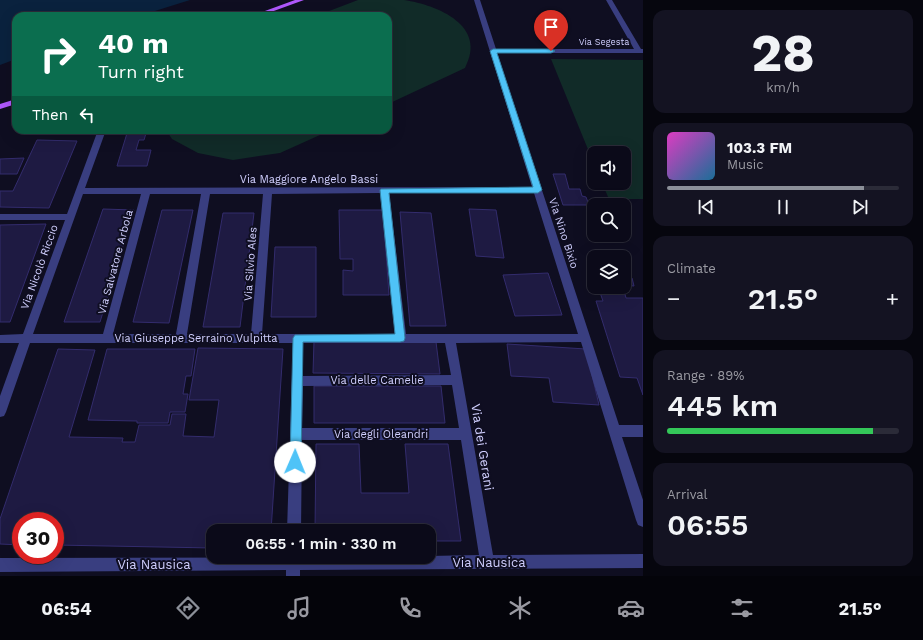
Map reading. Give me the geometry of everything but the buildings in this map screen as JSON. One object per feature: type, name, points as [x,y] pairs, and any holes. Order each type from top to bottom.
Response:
[{"type":"main road","points":[[266,12],[301,0]]},
{"type":"main road","points":[[0,108],[12,103]]},
{"type":"street","name":"Via Nino Bixio","points":[[477,0],[643,520]]},
{"type":"street","points":[[609,0],[641,51]]},
{"type":"street","name":"Via Segesta","points":[[493,51],[641,51]]},
{"type":"street","name":"Via Nicolò Riccio","points":[[0,412],[101,134]]},
{"type":"street","points":[[384,190],[400,338]]},
{"type":"street","name":"Via Maggiore Angelo Bassi","points":[[80,191],[538,190]]},
{"type":"street","name":"Via Salvatore Arbola","points":[[107,338],[146,191]]},
{"type":"street","points":[[181,338],[206,191]]},
{"type":"street","name":"Via Silvio Ales","points":[[256,338],[268,191]]},
{"type":"street","points":[[0,217],[70,217]]},
{"type":"street","points":[[294,524],[298,338]]},
{"type":"street","name":"Via dei Gerani","points":[[450,338],[487,562]]},
{"type":"street","name":"Via Giuseppe Serraino Vulpitta","points":[[0,339],[585,338]]},
{"type":"street","name":"Via delle Camelie","points":[[297,381],[457,380]]},
{"type":"street","points":[[615,431],[643,431]]},
{"type":"street","name":"Via degli Oleandri","points":[[296,434],[466,434]]},
{"type":"street","name":"Via Nausica","points":[[0,565],[293,565],[643,561]]},
{"type":"green space","points":[[358,0],[404,0],[431,7],[456,20],[465,29],[470,40],[470,53],[465,68],[392,102],[392,12],[326,12]]},
{"type":"green space","points":[[551,59],[643,60],[643,199],[609,198],[605,190],[631,190],[631,146],[587,147]]},
{"type":"green space","points":[[169,134],[322,134],[280,153],[233,160],[198,153],[172,139]]},
{"type":"water","points":[[0,0],[190,0],[152,12],[12,12],[12,60],[0,65]]},
{"type":"route","points":[[295,462],[298,338],[400,338],[384,190],[538,190],[493,51],[551,51]]}]
